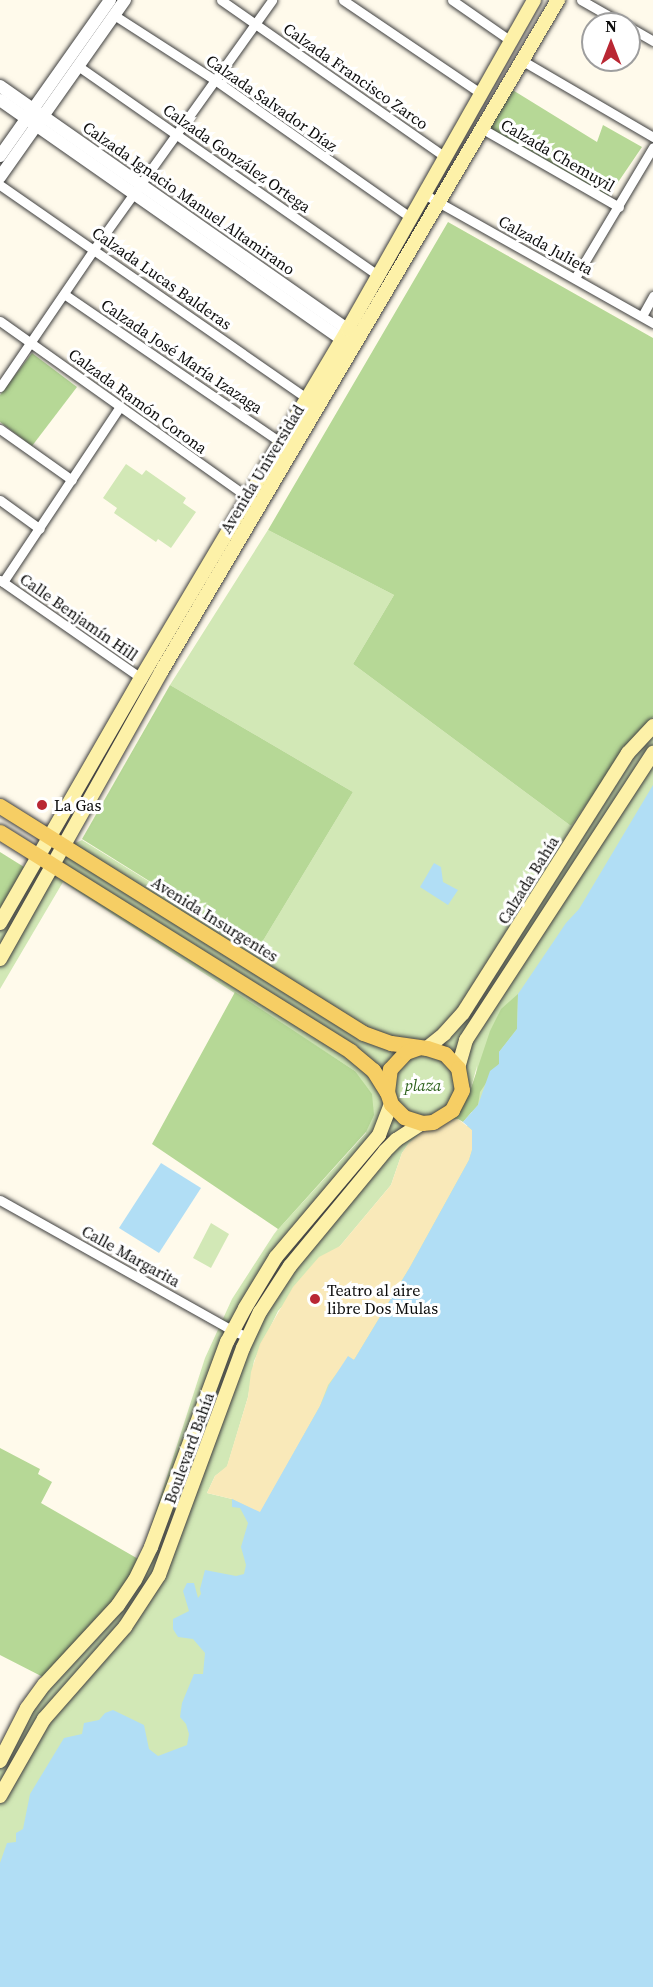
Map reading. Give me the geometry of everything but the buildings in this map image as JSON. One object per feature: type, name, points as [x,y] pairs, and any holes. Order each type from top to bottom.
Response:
[{"type":"main road","name":"Avenida Universidad","points":[[0,959],[254,502],[350,338],[379,276],[534,0]]},
{"type":"main road","name":"Avenida Universidad","points":[[0,923],[141,678],[254,502],[306,398],[350,338],[440,202],[558,0]]},
{"type":"main road","name":"Calzada Bahía","points":[[422,1048],[444,1034],[463,1013],[628,753],[653,726]]},
{"type":"main road","name":"Calzada Bahía","points":[[458,1068],[466,1040],[653,753]]},
{"type":"main road","name":"Avenida Insurgentes","points":[[0,806],[363,1033],[377,1039],[422,1048]]},
{"type":"main road","points":[[0,832],[350,1050],[373,1070],[389,1098],[404,1117],[422,1123],[444,1118],[459,1101],[462,1090],[458,1068],[445,1054],[422,1048],[406,1052],[390,1069],[389,1098]]},
{"type":"main road","points":[[191,951],[205,934]]},
{"type":"main road","name":"Boulevard Bahía","points":[[0,1761],[27,1708],[44,1685],[118,1605],[135,1580],[151,1546],[233,1331],[276,1257],[379,1135],[389,1098]]},
{"type":"main road","name":"Boulevard Bahía","points":[[0,1796],[44,1719],[125,1627],[159,1575],[260,1312],[290,1266],[386,1151],[396,1140],[422,1123]]},
{"type":"street","points":[[0,177],[34,118],[110,0]]},
{"type":"street","points":[[0,156],[78,66],[124,0]]},
{"type":"street","name":"Calzada Francisco Zarco","points":[[221,0],[445,157]]},
{"type":"street","points":[[0,387],[94,249],[178,135],[272,0]]},
{"type":"street","points":[[343,0],[482,94]]},
{"type":"street","points":[[452,0],[511,41]]},
{"type":"street","points":[[581,0],[602,12]]},
{"type":"street","name":"Calzada Salvador Díaz","points":[[114,15],[215,80],[411,218]]},
{"type":"street","points":[[523,61],[653,137]]},
{"type":"street","name":"Calzada González Ortega","points":[[78,66],[379,276]]},
{"type":"street","name":"Calzada Ignacio Manuel Altamirano","points":[[0,86],[34,118]]},
{"type":"street","name":"Calzada Ignacio Manuel Altamirano","points":[[0,100],[34,118],[350,338]]},
{"type":"street","name":"Calzada Chemuyil","points":[[482,128],[619,207]]},
{"type":"street","points":[[575,278],[653,147]]},
{"type":"street","name":"Calzada Lucas Balderas","points":[[0,185],[306,398]]},
{"type":"street","name":"Calzada Julieta","points":[[424,194],[653,323]]},
{"type":"street","name":"Calzada José María Izazaga","points":[[64,294],[282,443]]},
{"type":"street","points":[[642,316],[653,296]]},
{"type":"street","name":"Calzada Ramón Corona","points":[[0,321],[254,502]]},
{"type":"street","points":[[1,581],[39,529],[119,408]]},
{"type":"street","points":[[0,429],[72,480]]},
{"type":"street","points":[[0,500],[39,529]]},
{"type":"street","name":"Calle Benjamín Hill","points":[[1,581],[141,678]]},
{"type":"street","name":"Calle Margarita","points":[[0,1200],[233,1331],[249,1337]]},
{"type":"green space","points":[[511,89],[597,142],[603,125],[642,147],[608,197],[485,126]]},
{"type":"green space","points":[[448,222],[653,338],[653,717],[637,733],[571,826],[353,664],[394,595],[268,530]]},
{"type":"green space","points":[[32,353],[77,387],[32,446],[0,422],[0,395]]},
{"type":"green space","points":[[126,464],[142,475],[146,470],[186,498],[183,503],[196,512],[171,548],[158,539],[156,542],[114,513],[117,508],[103,498]]},
{"type":"green space","name":"plaza","points":[[273,522],[268,530],[394,595],[353,664],[571,826],[637,733],[653,717],[653,1987],[0,1987],[0,1748],[140,1560],[205,1358],[232,1299],[274,1234],[366,1133],[355,1071],[63,882],[0,989],[0,908],[24,867],[82,840],[258,949],[353,792],[170,685]],"holes":[[[477,1066],[472,1113],[463,1122],[468,1125],[232,1499],[207,1493],[215,1476],[227,1467],[248,1397],[254,1361],[278,1311],[340,1246],[391,1185],[402,1153],[409,1143],[460,1109],[471,1088]]]},
{"type":"green space","points":[[170,685],[353,792],[258,949],[82,839]]},
{"type":"green space","points":[[0,852],[24,867],[0,908]]},
{"type":"green space","points":[[235,992],[355,1071],[372,1094],[374,1115],[366,1132],[274,1234],[278,1229],[152,1144]]},
{"type":"green space","points":[[518,994],[517,1029],[499,1052],[499,1064],[480,1092],[478,1105],[463,1122],[458,1119],[449,1120],[460,1109],[471,1088],[490,1031],[501,1009]]},
{"type":"green space","points":[[211,1223],[229,1234],[211,1268],[193,1258]]},
{"type":"green space","points":[[0,1448],[40,1469],[38,1474],[52,1482],[41,1503],[140,1560],[114,1599],[43,1677],[0,1655]]},
{"type":"sand","points":[[458,1119],[472,1130],[472,1150],[469,1160],[410,1267],[354,1360],[349,1357],[328,1385],[320,1406],[260,1513],[232,1499],[207,1493],[215,1476],[227,1466],[248,1397],[251,1372],[260,1344],[293,1287],[319,1257],[340,1246],[391,1185],[402,1153],[409,1143],[429,1126]]},
{"type":"water","points":[[653,785],[653,1987],[0,1987],[0,1863],[7,1843],[16,1842],[16,1833],[23,1829],[30,1794],[64,1738],[82,1734],[84,1723],[99,1720],[105,1713],[113,1710],[144,1725],[149,1749],[158,1756],[187,1745],[189,1734],[186,1724],[180,1717],[182,1703],[194,1674],[203,1674],[205,1653],[193,1639],[178,1637],[173,1629],[173,1619],[189,1611],[183,1591],[187,1583],[194,1583],[198,1598],[201,1594],[200,1589],[205,1570],[236,1576],[244,1574],[246,1565],[241,1547],[248,1523],[240,1508],[232,1507],[232,1499],[260,1512],[320,1406],[329,1385],[348,1356],[354,1360],[410,1267],[469,1160],[472,1150],[472,1130],[463,1122],[478,1105],[490,1071],[499,1064],[499,1052],[517,1029],[518,994],[566,923],[579,909]]},
{"type":"water","points":[[434,863],[441,867],[443,882],[458,890],[448,905],[420,887]]},
{"type":"water","points":[[161,1163],[201,1188],[159,1253],[119,1228]]},
{"type":"place","name":"La Gas","points":[[42,805]]},
{"type":"place","name":"Teatro al aire libre Dos Mulas","points":[[315,1299]]}]
